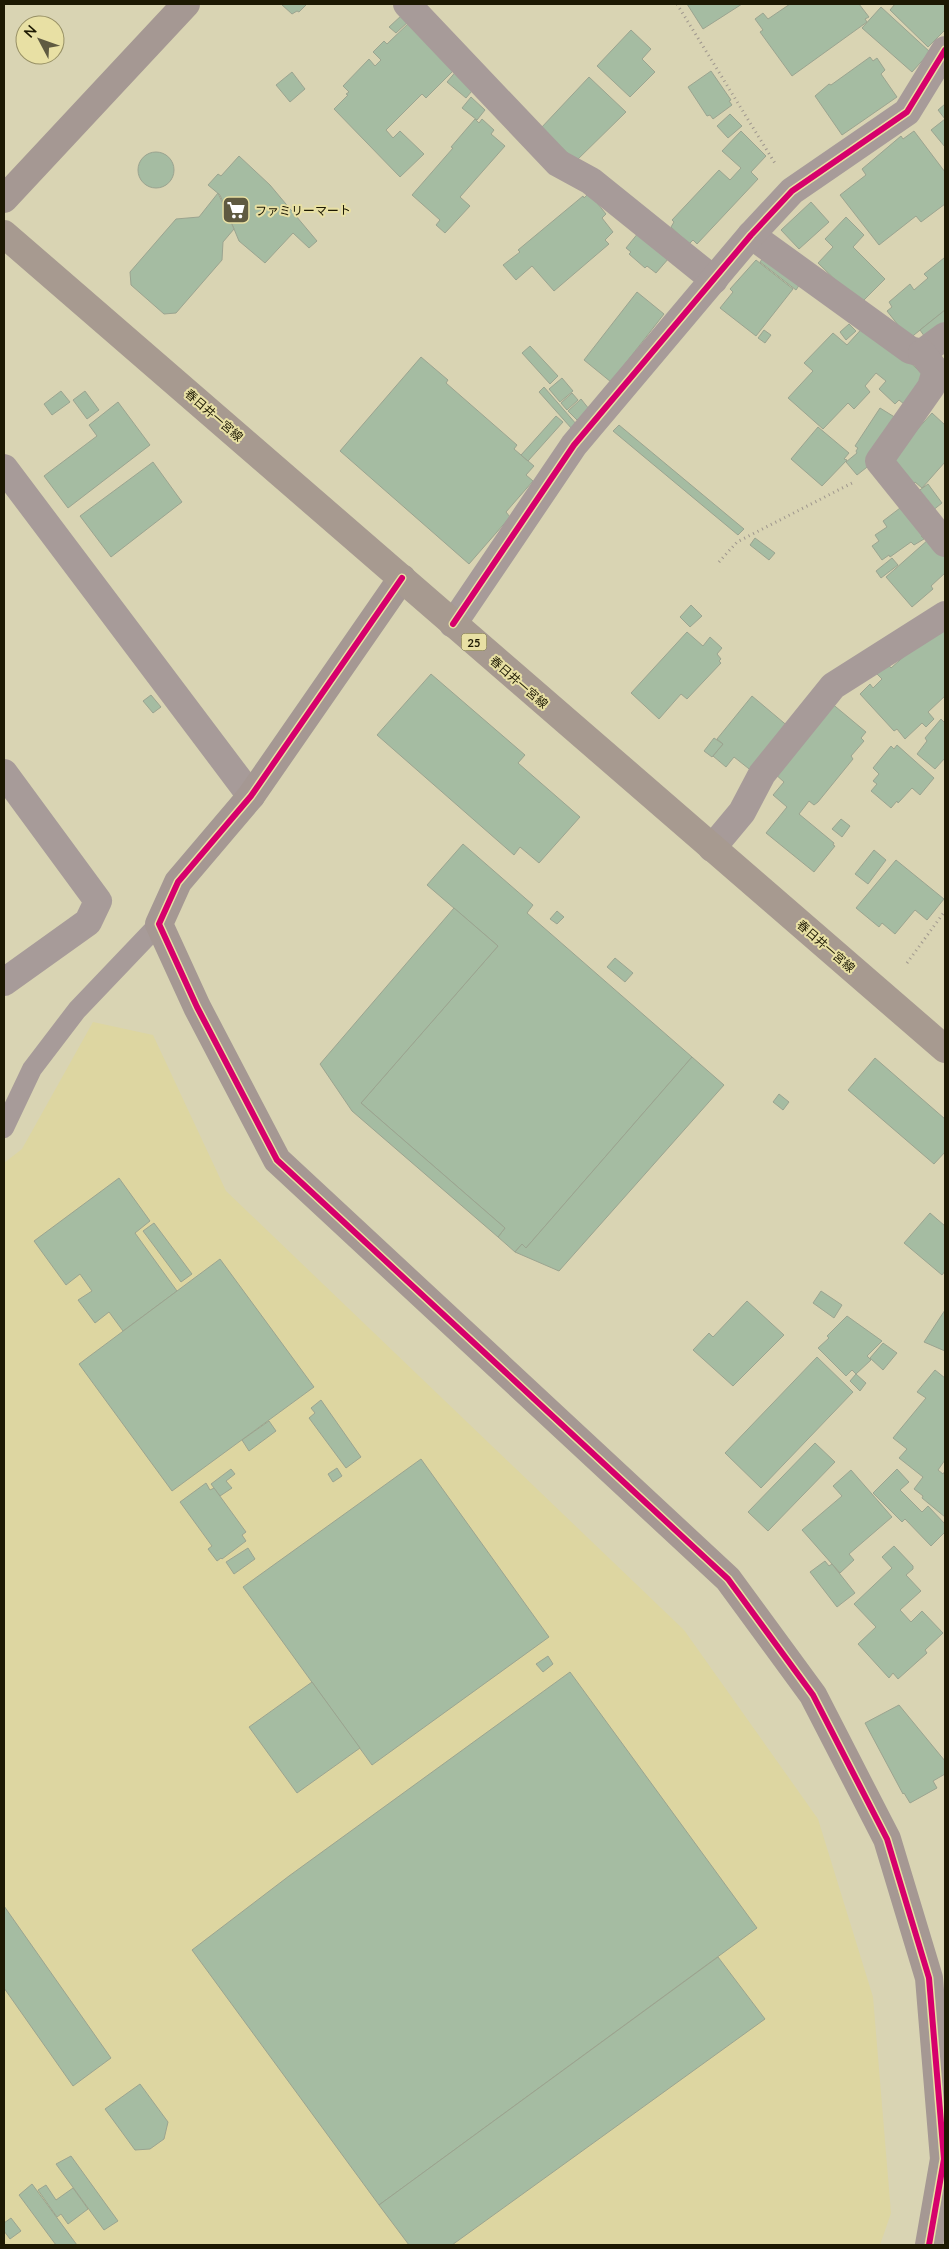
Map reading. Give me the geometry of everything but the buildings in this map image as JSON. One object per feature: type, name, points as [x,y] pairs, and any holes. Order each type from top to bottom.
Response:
[{"type":"main road","name":"春日井一宮線","points":[[4,234],[945,1049]]},
{"type":"street","points":[[4,200],[186,4]]},
{"type":"street","points":[[407,4],[558,163],[591,181],[714,280]]},
{"type":"street","points":[[453,624],[574,445],[751,235],[792,191],[907,112],[945,50]]},
{"type":"street","points":[[751,235],[910,350],[922,353],[936,371],[931,388],[879,460],[945,543]]},
{"type":"street","points":[[922,353],[945,336]]},
{"type":"street","points":[[4,468],[251,796]]},
{"type":"street","points":[[402,578],[251,796],[178,882],[159,924],[197,1007],[277,1160],[728,1579],[813,1695],[887,1839],[929,1978],[944,2159],[929,2245]]},
{"type":"street","points":[[712,848],[742,812],[762,774],[833,686],[945,615]]},
{"type":"street","points":[[4,773],[98,901],[88,922],[4,982]]},
{"type":"lane","points":[[4,1128],[32,1069],[77,1010],[159,924]]},
{"type":"path","points":[[677,4],[792,191]]},
{"type":"path","points":[[719,562],[737,542],[859,480],[879,460]]},
{"type":"path","points":[[907,963],[945,911]]},
{"type":"shaded area","points":[[93,1022],[153,1035],[226,1191],[684,1630],[818,1819],[873,1997],[891,2213],[880,2245],[4,2245],[4,1163],[22,1149]]},
{"type":"cycle path","points":[[453,624],[574,445],[751,235],[792,191],[907,112],[945,50]]},
{"type":"cycle path","points":[[402,578],[251,796],[178,882],[159,924],[197,1007],[277,1160],[728,1579],[813,1695],[887,1839],[929,1978],[944,2159],[929,2245]]},
{"type":"place","name":"ファミリーマート","points":[[236,210]]}]
